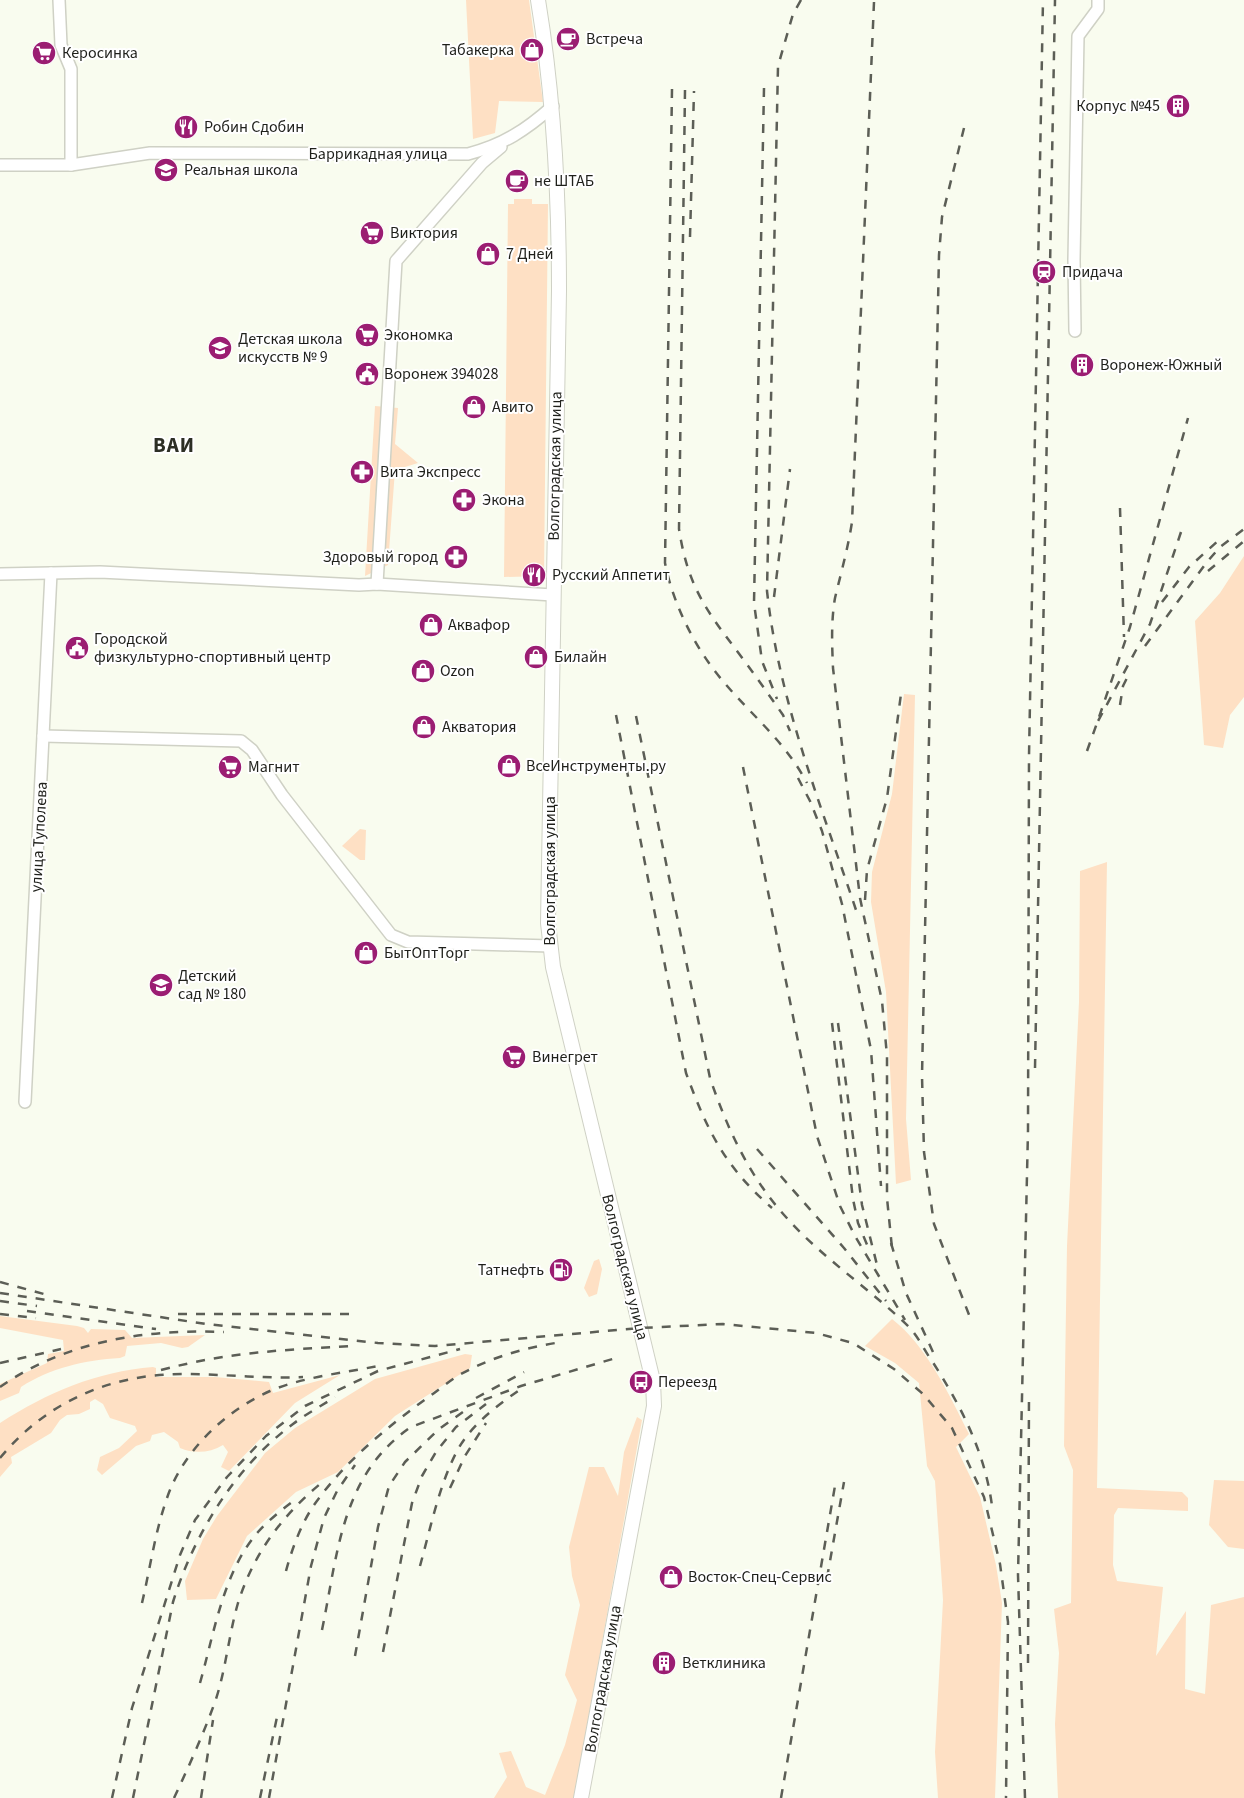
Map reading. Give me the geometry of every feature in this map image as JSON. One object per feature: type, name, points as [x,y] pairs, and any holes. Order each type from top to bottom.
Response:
[{"type":"main road","name":"Волгоградская улица","points":[[538,0],[553,106],[559,199],[548,923],[550,946],[559,994],[653,1381],[652,1416],[581,1798]]},
{"type":"street","points":[[59,0],[61,45],[71,69],[71,165]]},
{"type":"street","points":[[1075,331],[1074,260],[1078,36],[1098,9],[1098,0]]},
{"type":"street","name":"Баррикадная улица","points":[[377,584],[396,261],[482,163],[513,136],[553,106]]},
{"type":"street","name":"Баррикадная улица","points":[[0,165],[71,165],[150,153],[468,154],[494,147],[513,136]]},
{"type":"street","points":[[0,574],[100,572],[359,585],[377,584],[553,595]]},
{"type":"street","name":"улица Туполева","points":[[25,1102],[51,573]]},
{"type":"street","points":[[43,736],[241,742],[252,750],[282,795],[391,935],[408,942],[550,946]]},
{"type":"shaded area","points":[[466,0],[529,0],[543,102],[499,101],[495,133],[473,139]]},
{"type":"shaded area","points":[[514,199],[532,199],[532,204],[548,204],[544,576],[504,577],[508,204],[514,204]]},
{"type":"shaded area","points":[[375,406],[398,408],[395,444],[418,463],[395,470],[388,565],[365,576]]},
{"type":"shaded area","points":[[1244,556],[1244,697],[1230,715],[1223,748],[1204,745],[1195,621],[1220,593]]},
{"type":"shaded area","points":[[904,694],[915,695],[906,1119],[911,1180],[896,1184],[886,992],[871,902],[872,872],[892,794]]},
{"type":"shaded area","points":[[360,829],[366,830],[365,860],[360,860],[342,846]]},
{"type":"shaded area","points":[[1107,862],[1097,1488],[1182,1492],[1188,1498],[1188,1511],[1118,1508],[1114,1515],[1113,1565],[1117,1581],[1163,1587],[1156,1656],[1186,1611],[1185,1689],[1205,1694],[1211,1605],[1244,1597],[1244,1798],[1058,1798],[1055,1724],[1059,1653],[1054,1609],[1071,1603],[1073,1470],[1064,1446],[1067,1246],[1079,1002],[1080,871]]},
{"type":"shaded area","points":[[599,1259],[602,1269],[597,1294],[589,1297],[584,1288],[594,1261]]},
{"type":"shaded area","points":[[0,1316],[77,1326],[84,1328],[88,1333],[91,1329],[125,1330],[132,1338],[205,1335],[188,1347],[182,1348],[161,1343],[127,1346],[125,1356],[81,1363],[56,1370],[32,1380],[21,1387],[19,1393],[0,1401],[0,1384],[47,1363],[48,1354],[64,1351],[63,1340],[0,1328]]},
{"type":"shaded area","points":[[892,1319],[916,1343],[926,1357],[969,1434],[956,1447],[980,1497],[996,1565],[1002,1603],[995,1798],[938,1798],[935,1752],[943,1600],[935,1481],[927,1466],[919,1383],[895,1363],[865,1346]]},
{"type":"shaded area","points":[[465,1354],[472,1355],[470,1368],[395,1416],[338,1472],[296,1492],[247,1536],[216,1599],[187,1600],[185,1581],[203,1539],[217,1516],[265,1453],[295,1428],[375,1379]]},
{"type":"shaded area","points":[[156,1368],[156,1377],[215,1377],[269,1382],[273,1393],[340,1375],[295,1403],[229,1471],[221,1467],[228,1452],[223,1445],[202,1452],[191,1451],[180,1448],[178,1442],[164,1432],[152,1435],[150,1441],[136,1446],[102,1475],[97,1470],[100,1457],[119,1448],[137,1431],[135,1426],[110,1418],[103,1404],[95,1399],[90,1402],[90,1409],[79,1414],[67,1415],[60,1420],[51,1433],[11,1457],[12,1463],[0,1477],[0,1423],[36,1402],[73,1385],[112,1374]]},
{"type":"shaded area","points":[[637,1417],[642,1420],[574,1798],[494,1798],[507,1777],[499,1753],[511,1751],[526,1787],[545,1795],[565,1745],[577,1700],[565,1675],[580,1605],[572,1576],[569,1547],[589,1467],[604,1467],[618,1496],[624,1452]]},
{"type":"shaded area","points":[[1214,1480],[1244,1481],[1244,1549],[1228,1547],[1209,1525]]},
{"type":"railway","points":[[801,0],[793,14],[778,66],[767,591],[781,673],[791,713],[856,910]]},
{"type":"railway","points":[[1025,1798],[1018,1575],[1028,1130],[1029,756],[1043,0]]},
{"type":"railway","points":[[1035,1068],[1055,0]]},
{"type":"railway","points":[[874,2],[852,522],[835,598],[832,642],[833,668],[860,898],[882,1001],[887,1056],[887,1198],[892,1248]]},
{"type":"railway","points":[[764,88],[754,603],[762,661],[777,699]]},
{"type":"railway","points":[[672,89],[665,563],[679,610],[703,654],[733,693],[778,741],[807,783]]},
{"type":"railway","points":[[685,90],[679,529],[688,567],[700,597],[717,624],[783,715],[790,731]]},
{"type":"railway","points":[[690,237],[694,91]]},
{"type":"railway","points":[[964,128],[942,217],[939,255],[922,1076],[924,1152],[934,1224],[971,1320]]},
{"type":"railway","points":[[1181,532],[1150,624],[1097,723],[1130,627],[1188,418]]},
{"type":"railway","points":[[774,597],[790,469]]},
{"type":"railway","points":[[1120,508],[1124,637]]},
{"type":"railway","points":[[1145,646],[1207,562],[1220,547],[1244,529]]},
{"type":"railway","points":[[1162,602],[1189,567],[1219,540]]},
{"type":"railway","points":[[1208,571],[1244,541]]},
{"type":"railway","points":[[1120,705],[1123,686],[1128,676]]},
{"type":"railway","points":[[865,900],[867,870],[887,798],[901,694]]},
{"type":"railway","points":[[616,715],[686,1073],[710,1130],[729,1162],[772,1208]]},
{"type":"railway","points":[[636,716],[710,1078],[740,1151],[760,1185],[799,1231],[814,1246],[894,1313],[915,1335],[962,1412],[978,1448],[989,1486],[992,1506]]},
{"type":"railway","points":[[1087,751],[1097,723]]},
{"type":"railway","points":[[743,767],[817,1136],[840,1206],[855,1236],[905,1320]]},
{"type":"railway","points":[[798,778],[822,831],[842,904],[871,1050],[881,1186]]},
{"type":"railway","points":[[832,1023],[853,1199],[858,1223],[868,1247]]},
{"type":"railway","points":[[838,1023],[862,1205],[877,1265]]},
{"type":"railway","points":[[757,1149],[844,1248],[886,1301]]},
{"type":"railway","points":[[891,1243],[906,1293],[933,1352]]},
{"type":"railway","points":[[0,1282],[44,1294]]},
{"type":"railway","points":[[0,1293],[206,1324],[378,1343],[435,1346],[640,1328],[723,1324],[816,1333],[853,1343],[894,1369],[923,1394],[952,1428],[984,1497],[1000,1564],[1008,1622],[1006,1798]]},
{"type":"railway","points":[[0,1301],[37,1306]]},
{"type":"railway","points":[[27,1311],[156,1329]]},
{"type":"railway","points":[[0,1314],[36,1318]]},
{"type":"railway","points":[[178,1314],[354,1314]]},
{"type":"railway","points":[[0,1387],[25,1371],[52,1359],[107,1341],[165,1333],[224,1332]]},
{"type":"railway","points":[[286,1571],[297,1537],[314,1505],[353,1459],[383,1433],[461,1374],[510,1354],[562,1342]]},
{"type":"railway","points":[[161,1370],[233,1356],[352,1346]]},
{"type":"railway","points":[[0,1363],[61,1349]]},
{"type":"railway","points":[[112,1798],[132,1708],[180,1555],[195,1520],[227,1477],[266,1436],[305,1406],[378,1371],[460,1349]]},
{"type":"railway","points":[[322,1630],[346,1518],[356,1492],[370,1468],[388,1446],[411,1427],[521,1386],[616,1358]]},
{"type":"railway","points":[[142,1603],[156,1537],[167,1498],[184,1464],[208,1434],[237,1410],[253,1399],[270,1391],[309,1379],[378,1366]]},
{"type":"railway","points":[[476,1398],[524,1372]]},
{"type":"railway","points":[[0,1458],[18,1438],[60,1406],[82,1395],[131,1379],[157,1375],[184,1374],[303,1377]]},
{"type":"railway","points":[[420,1566],[440,1494],[450,1466],[461,1444],[475,1426],[518,1391]]},
{"type":"railway","points":[[1028,1663],[1029,1393]]},
{"type":"railway","points":[[133,1798],[173,1602],[192,1552],[219,1504],[253,1460],[293,1424],[335,1397]]},
{"type":"railway","points":[[383,1652],[412,1503],[422,1476],[436,1452],[456,1427],[486,1404]]},
{"type":"railway","points":[[355,1656],[378,1527],[389,1486],[405,1462],[439,1429],[463,1412]]},
{"type":"railway","points":[[450,1488],[465,1456],[486,1423]]},
{"type":"railway","points":[[269,1798],[311,1566],[324,1518],[337,1491],[355,1465]]},
{"type":"railway","points":[[174,1798],[216,1699],[238,1603],[253,1567],[262,1550],[284,1520],[296,1506],[325,1480]]},
{"type":"railway","points":[[781,1798],[836,1480]]},
{"type":"railway","points":[[827,1578],[844,1482]]},
{"type":"railway","points":[[200,1683],[221,1604],[236,1566],[258,1532],[292,1502]]},
{"type":"railway","points":[[260,1798],[277,1717]]},
{"type":"railway","points":[[201,1798],[213,1720]]},
{"type":"place","name":"Встреча","points":[[568,39]]},
{"type":"place","name":"Табакерка","points":[[532,50]]},
{"type":"place","name":"Керосинка","points":[[44,53]]},
{"type":"place","name":"Корпус №45","points":[[1178,106]]},
{"type":"place","name":"Робин Сдобин","points":[[186,127]]},
{"type":"place","name":"Реальная школа","points":[[166,170]]},
{"type":"place","name":"не ШТАБ","points":[[517,181]]},
{"type":"place","name":"Виктория","points":[[372,233]]},
{"type":"place","name":"7 Дней","points":[[488,254]]},
{"type":"place","name":"Придача","points":[[1044,272]]},
{"type":"place","name":"Экономка","points":[[367,335]]},
{"type":"place","name":"Детская школа искусств № 9","points":[[220,348]]},
{"type":"place","name":"Воронеж-Южный","points":[[1082,365]]},
{"type":"place","name":"Воронеж 394028","points":[[367,374]]},
{"type":"place","name":"Авито","points":[[474,407]]},
{"type":"place","name":"Вита Экспресс","points":[[362,472]]},
{"type":"place","name":"Экона","points":[[464,500]]},
{"type":"place","name":"Здоровый город","points":[[456,557]]},
{"type":"place","name":"Русский Аппетит","points":[[534,575]]},
{"type":"place","name":"Аквафор","points":[[431,625]]},
{"type":"place","name":"Городской физкультурно-спортивный центр","points":[[77,648]]},
{"type":"place","name":"Билайн","points":[[536,657]]},
{"type":"place","name":"Ozon","points":[[423,671]]},
{"type":"place","name":"Акватория","points":[[424,727]]},
{"type":"place","name":"ВсеИнструменты.ру","points":[[509,766]]},
{"type":"place","name":"Магнит","points":[[230,767]]},
{"type":"place","name":"БытОптТорг","points":[[366,953]]},
{"type":"place","name":"Детский сад № 180","points":[[161,985]]},
{"type":"place","name":"Винегрет","points":[[514,1057]]},
{"type":"place","name":"Татнефть","points":[[561,1270]]},
{"type":"place","name":"Переезд","points":[[641,1382]]},
{"type":"place","name":"Восток-Спец-Сервис","points":[[671,1577]]},
{"type":"place","name":"Ветклиника","points":[[664,1663]]},
{"type":"district","name":"ВАИ","points":[[174,445]]}]
